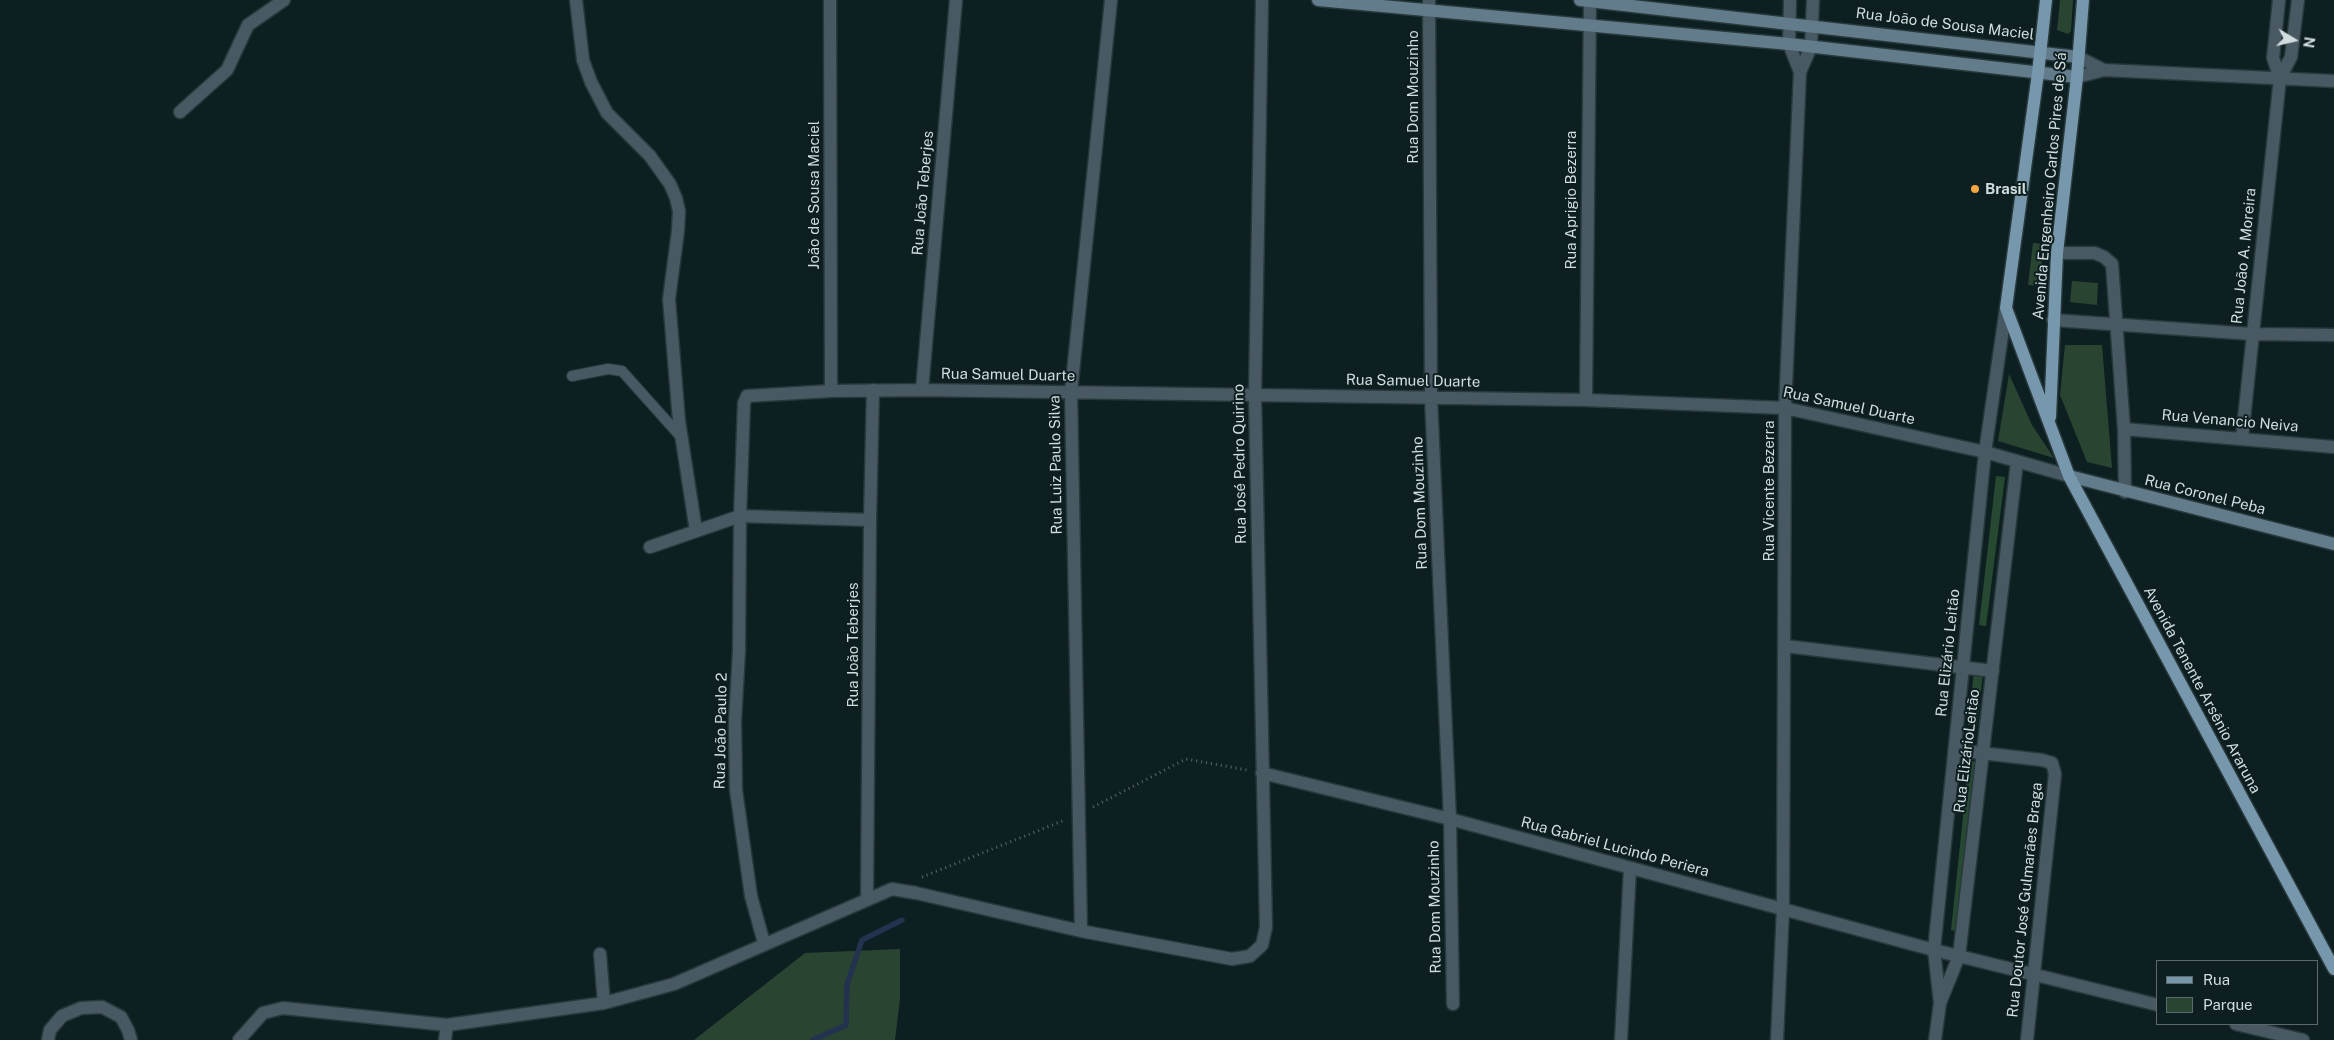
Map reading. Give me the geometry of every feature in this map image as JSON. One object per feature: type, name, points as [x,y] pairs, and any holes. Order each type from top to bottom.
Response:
[{"type":"main road","name":"Avenida Engenheiro Carlos Pires de Sá","points":[[2046,0],[2006,308],[2050,422]]},
{"type":"main road","name":"Avenida Engenheiro Carlos Pires de Sá","points":[[2050,422],[2057,253],[2077,77],[2083,0]]},
{"type":"main road","name":"Avenida Tenente Arsênio Araruna","points":[[2050,422],[2069,476],[2334,969]]},
{"type":"street","points":[[180,112],[227,70],[248,26],[284,0]]},
{"type":"street","points":[[576,0],[583,60],[590,82],[607,113],[650,156],[670,184],[679,211],[669,299],[681,436],[696,531]]},
{"type":"street","name":"João de Sousa Maciel","points":[[830,0],[831,391]]},
{"type":"street","name":"Rua João Teberjes","points":[[922,390],[956,0]]},
{"type":"street","name":"Rua Luiz Paulo Silva","points":[[1081,931],[1071,392],[1111,0]]},
{"type":"street","name":"Rua José Pedro Quirino","points":[[1081,931],[1232,960],[1250,956],[1262,944],[1266,927],[1255,395],[1262,0]]},
{"type":"street","points":[[1318,0],[1429,6],[1589,26],[1789,44],[2077,77],[2104,70],[2334,81]]},
{"type":"street","name":"Rua João de Sousa Maciel","points":[[1586,0],[1790,22],[2078,57],[2104,70]]},
{"type":"street","name":"Rua Aprigio Bezerra","points":[[1586,0],[1589,26],[1586,400]]},
{"type":"street","name":"Rua Vicente Bezerra","points":[[1790,0],[1789,44],[1800,72]]},
{"type":"street","name":"Rua Vicente Bezerra","points":[[1777,1040],[1783,909],[1785,408],[1800,72],[1810,47],[1813,0]]},
{"type":"street","name":"Rua João A. Moreira","points":[[2279,0],[2273,58],[2280,78]]},
{"type":"street","name":"Rua João A. Moreira","points":[[2242,438],[2280,78],[2291,57],[2298,0]]},
{"type":"street","name":"Rua Dom Mouzinho","points":[[1429,6],[1431,398],[1450,819],[1453,1004]]},
{"type":"street","points":[[2057,253],[2095,253],[2104,256],[2112,264],[2124,429],[2125,492]]},
{"type":"street","name":"Rua Elizário Leitão","points":[[1940,1003],[1934,950],[1985,452],[2006,308]]},
{"type":"street","points":[[2053,320],[2252,334],[2334,335]]},
{"type":"street","name":"Rua João Teberjes","points":[[867,900],[873,390]]},
{"type":"street","name":"Rua Samuel Duarte","points":[[747,396],[831,391],[922,390],[1586,400],[1785,408],[1985,452],[2069,476]]},
{"type":"street","name":"Rua João Paulo 2","points":[[747,396],[744,403],[740,516],[739,651],[735,721],[736,790],[751,896],[764,943]]},
{"type":"street","name":"Rua Venancio Neiva","points":[[2124,429],[2334,447]]},
{"type":"street","name":"Rua ElizárioLeitão","points":[[1935,1040],[1940,1003],[1959,956],[1984,754],[2016,462]]},
{"type":"street","name":"Rua Coronel Peba","points":[[2069,476],[2125,492],[2334,544]]},
{"type":"street","points":[[650,547],[740,516],[870,520]]},
{"type":"street","points":[[1785,646],[1993,671]]},
{"type":"street","points":[[1955,750],[1984,754]]},
{"type":"street","name":"Rua Doutor José Gulmarães Braga","points":[[1984,754],[2042,760],[2052,763],[2055,774],[2027,1040]]},
{"type":"street","name":"Rua Gabriel Lucindo Periera","points":[[1262,773],[1450,819],[1934,950],[2156,1005]]},
{"type":"street","points":[[1620,1040],[1630,868]]},
{"type":"street","points":[[239,1040],[263,1013],[283,1008],[447,1025],[604,1003],[674,984],[764,943],[892,889],[1081,931]]},
{"type":"street","points":[[600,954],[604,1003]]},
{"type":"street","points":[[48,1040],[50,1030],[62,1016],[80,1008],[102,1007],[121,1017],[131,1040]]},
{"type":"street","points":[[445,1040],[447,1025]]},
{"type":"street","points":[[2240,1025],[2303,1040]]},
{"type":"lane","points":[[572,376],[608,369],[622,371],[681,436]]},
{"type":"green space","points":[[2060,0],[2073,0],[2071,31],[2068,34],[2057,30]]},
{"type":"green space","points":[[2033,243],[2044,244],[2039,286],[2028,285]]},
{"type":"green space","points":[[2072,281],[2098,283],[2097,305],[2070,302]]},
{"type":"green space","points":[[2065,345],[2102,345],[2112,468],[2087,462],[2060,395]]},
{"type":"green space","points":[[2009,374],[2032,425],[2054,458],[1998,441]]},
{"type":"green space","points":[[1996,476],[2005,477],[1986,626],[1979,625]]},
{"type":"green space","points":[[1974,672],[1983,673],[1977,726],[1968,725]]},
{"type":"green space","points":[[1969,760],[1976,762],[1959,932],[1951,930]]},
{"type":"green space","points":[[900,949],[900,999],[895,1040],[694,1040],[805,953]]},
{"type":"waterway","points":[[813,1040],[846,1025],[847,985],[862,940],[902,920]]},
{"type":"place","name":"Brasil","points":[[1975,189]]}]
